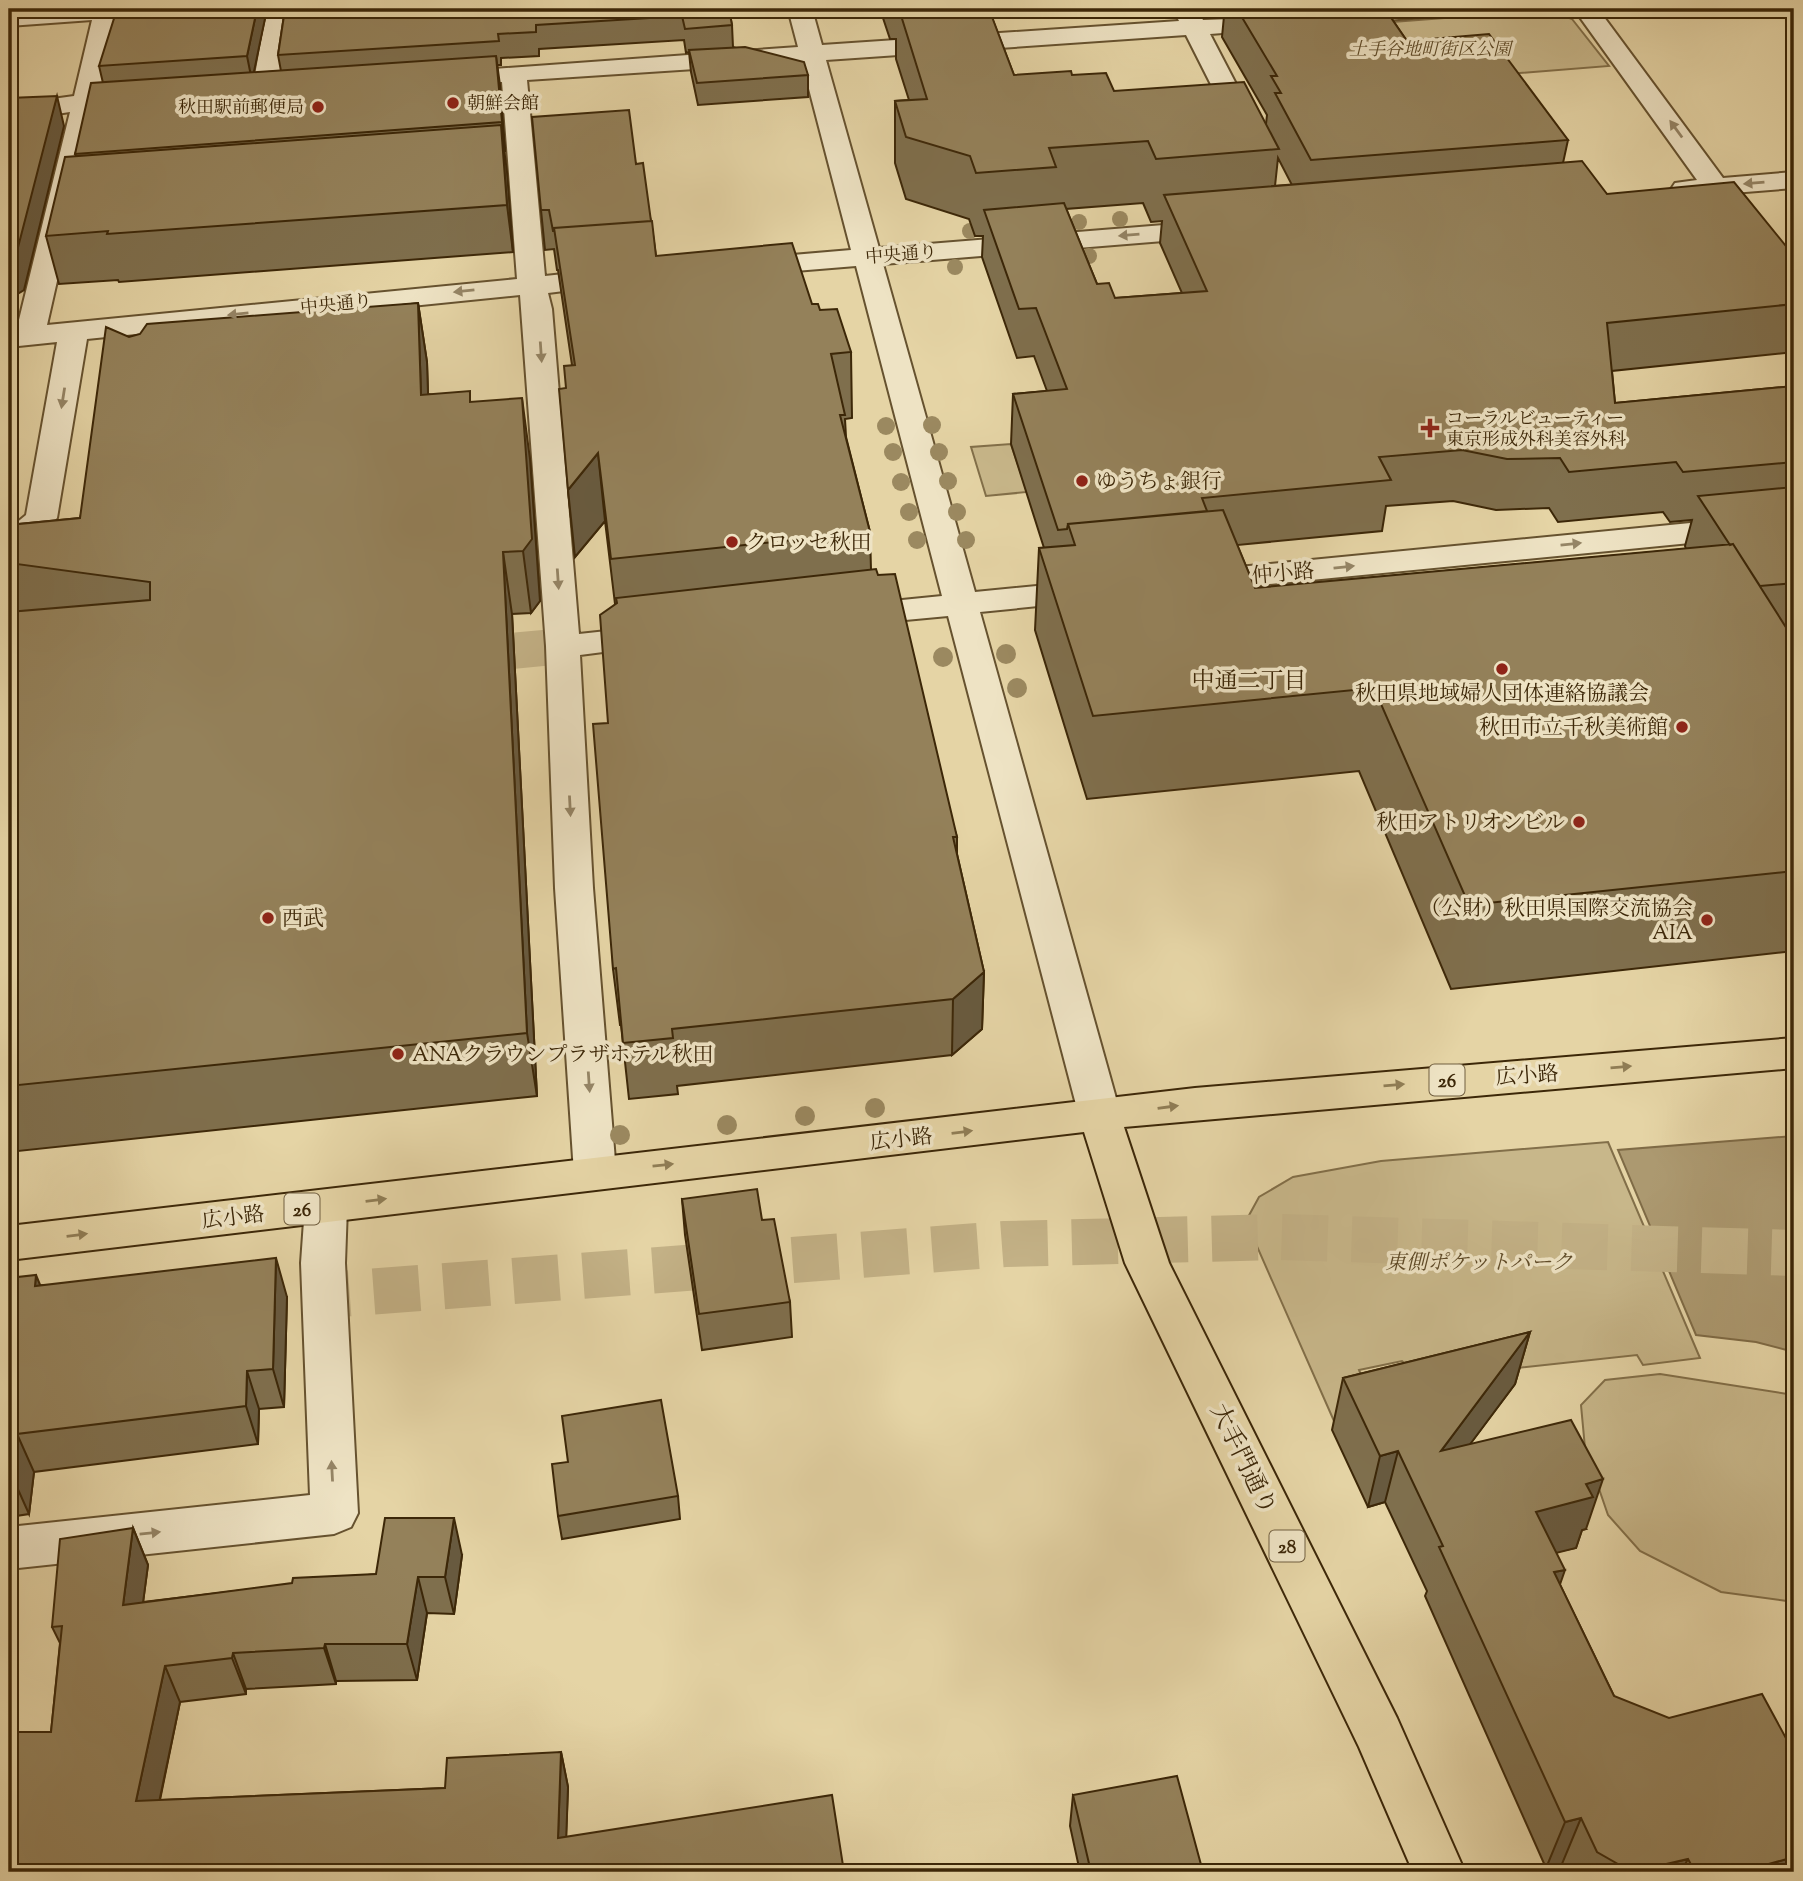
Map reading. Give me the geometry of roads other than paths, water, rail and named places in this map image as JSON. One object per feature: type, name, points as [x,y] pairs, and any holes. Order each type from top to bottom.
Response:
[{"type":"main road","name":"広小路","points":[[9,1243],[1286,1094],[1794,1053]]},
{"type":"main road","name":"大手門通り","points":[[1100,1116],[1147,1263],[1379,1735],[1439,1872]]},
{"type":"street","points":[[9,19],[147,9]]},
{"type":"street","points":[[237,92],[278,90],[279,9]]},
{"type":"street","points":[[800,9],[1100,1116]]},
{"type":"street","points":[[419,80],[813,53],[1189,19],[1309,19],[1437,9]]},
{"type":"street","points":[[1586,9],[1747,230]]},
{"type":"street","points":[[19,337],[63,195],[107,10]]},
{"type":"street","points":[[1189,19],[1258,151]]},
{"type":"street","points":[[514,74],[532,284],[538,309],[563,646],[574,888],[595,1173]]},
{"type":"street","points":[[9,113],[85,102],[168,97]]},
{"type":"street","points":[[494,163],[522,160]]},
{"type":"street","points":[[1659,191],[1794,180]]},
{"type":"street","points":[[63,195],[91,193]]},
{"type":"street","name":"中央通り","points":[[724,268],[1240,226]]},
{"type":"street","name":"中央通り","points":[[19,337],[630,276]]},
{"type":"street","points":[[309,334],[384,299]]},
{"type":"street","points":[[9,546],[41,518],[74,331]]},
{"type":"street","name":"仲小路","points":[[1164,584],[1794,523]]},
{"type":"street","points":[[825,618],[1124,587]]},
{"type":"street","points":[[563,646],[688,633]]},
{"type":"street","points":[[9,1548],[334,1513],[323,1264],[326,1207]]},
{"type":"tunnel","points":[[460,656],[563,646]]},
{"type":"tunnel","points":[[234,1302],[1005,1244],[1279,1237],[1794,1253]]},
{"type":"place","name":"朝鮮会館","points":[[453,103]]},
{"type":"place","name":"秋田駅前郵便局","points":[[318,107]]},
{"type":"place","name":"コーラルビューティー 東京形成外科美容外科","points":[[1430,428]]},
{"type":"place","name":"ゆうちょ銀行","points":[[1082,481]]},
{"type":"place","name":"クロッセ秋田","points":[[732,542]]},
{"type":"place","name":"秋田県地域婦人団体連絡協議会","points":[[1502,669]]},
{"type":"place","name":"秋田市立千秋美術館","points":[[1682,727]]},
{"type":"place","name":"秋田アトリオンビル","points":[[1579,822]]},
{"type":"place","name":"西武","points":[[268,918]]},
{"type":"place","name":"（公財）秋田県国際交流協会 AIA","points":[[1707,920]]},
{"type":"place","name":"ANAクラウンプラザホテル秋田","points":[[398,1054]]},
{"type":"district","name":"中通二丁目","points":[[1249,680]]},
{"type":"park label","name":"土手谷地町街区公園","points":[[1430,49]]},
{"type":"park label","name":"東側ポケットパーク","points":[[1479,1262]]}]
